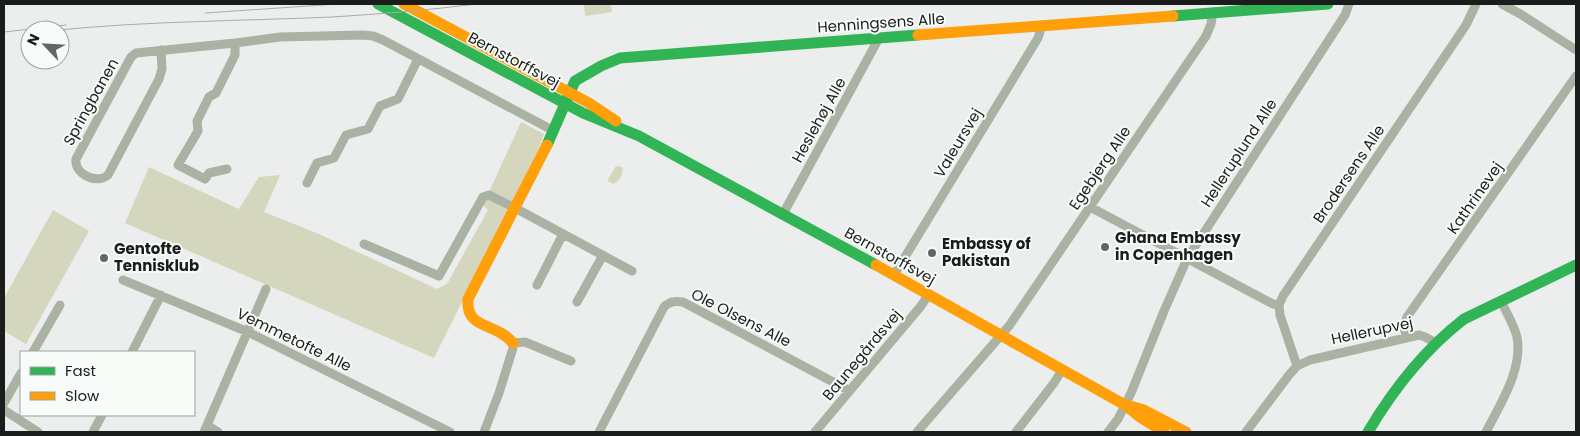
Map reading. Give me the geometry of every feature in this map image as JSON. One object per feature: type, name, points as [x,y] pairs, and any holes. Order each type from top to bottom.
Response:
[{"type":"street","name":"Bernstorffsvej","points":[[378,4],[565,104],[639,136]]},
{"type":"street","name":"Bernstorffsvej","points":[[404,4],[570,92],[639,136],[929,294],[1062,370],[1125,404],[1144,410],[1186,432]]},
{"type":"street","name":"Henningsens Alle","points":[[570,92],[577,80],[601,66],[620,58],[1328,4]]},
{"type":"street","name":"Helleruplund Alle","points":[[1108,432],[1118,419],[1125,404],[1187,259],[1345,15],[1349,4]]},
{"type":"street","name":"Brodersens Alle","points":[[1279,305],[1283,296],[1466,25],[1476,4]]},
{"type":"street","points":[[1502,4],[1576,50]]},
{"type":"street","name":"Egebjerg Alle","points":[[917,432],[1000,336],[1206,36],[1213,12]]},
{"type":"street","name":"Valeursvej","points":[[894,275],[1038,38],[1042,25]]},
{"type":"street","name":"Springbanen","points":[[161,50],[162,69],[157,84],[108,175],[98,180],[81,173],[77,170],[76,159],[132,57],[136,53],[161,50],[235,43],[280,37],[373,36],[554,131]]},
{"type":"street","name":"Heslehøj Alle","points":[[783,214],[879,38]]},
{"type":"street","points":[[227,169],[209,173],[205,179],[178,165],[198,131],[197,121],[209,97],[216,93],[235,54],[235,43]]},
{"type":"street","points":[[307,183],[317,164],[334,158],[346,135],[368,128],[380,106],[398,99],[418,59]]},
{"type":"street","name":"Kathrinevej","points":[[1407,338],[1404,328],[1407,317],[1576,76]]},
{"type":"street","points":[[484,432],[502,384],[513,343],[508,335],[474,320],[469,316],[466,306],[554,131],[570,92]]},
{"type":"street","points":[[364,244],[439,276],[483,197],[489,195],[632,271]]},
{"type":"street","points":[[1090,207],[1187,259],[1279,305],[1280,315],[1297,366],[1246,432]]},
{"type":"street","points":[[536,285],[563,234]]},
{"type":"street","points":[[577,302],[603,255]]},
{"type":"street","points":[[1368,432],[1392,394],[1419,360],[1451,328],[1464,319],[1576,264]]},
{"type":"street","name":"Vemmetofte Alle","points":[[123,280],[248,332],[450,432]]},
{"type":"street","points":[[218,432],[206,429],[266,289]]},
{"type":"street","name":"Baunegårdsvej","points":[[815,432],[929,294]]},
{"type":"street","points":[[132,351],[160,295]]},
{"type":"street","name":"Ole Olsens Alle","points":[[598,432],[664,308],[669,303],[675,301],[683,302],[850,391]]},
{"type":"street","points":[[1486,432],[1515,372],[1518,352],[1516,335],[1501,301]]},
{"type":"street","points":[[34,351],[60,305]]},
{"type":"street","name":"Hellerupvej","points":[[1297,366],[1310,360],[1419,335],[1425,336],[1436,343]]},
{"type":"street","points":[[513,343],[525,342],[571,361]]},
{"type":"street","points":[[1016,432],[1054,384],[1062,370]]},
{"type":"street","points":[[4,403],[20,375]]},
{"type":"street","name":"Bernstorffsvej","points":[[1125,404],[1140,417],[1164,432]]},
{"type":"street","points":[[4,410],[38,432]]},
{"type":"street","points":[[93,432],[101,416]]},
{"type":"green space","points":[[584,4],[611,4],[612,12],[585,16]]},
{"type":"green space","points":[[521,122],[544,134],[538,150],[434,358],[125,223],[149,167],[239,209],[259,177],[280,175],[264,212],[319,234],[437,289],[447,284],[488,210],[483,205]]},
{"type":"green space","points":[[616,166],[622,167],[622,172],[621,177],[613,184],[608,179]]},
{"type":"green space","points":[[53,210],[89,231],[26,344],[4,331],[4,298]]},
{"type":"tram line","points":[[205,13],[338,4]]},
{"type":"tram line","points":[[70,29],[161,23],[332,17],[405,12],[477,4]]},
{"type":"tram line","points":[[4,32],[20,30]]},
{"type":"traffic: fast","points":[[378,4],[583,113],[639,136],[876,265]]},
{"type":"traffic: fast","points":[[1173,16],[1328,4]]},
{"type":"traffic: fast","points":[[547,145],[575,81],[601,66],[620,58],[918,35]]},
{"type":"traffic: fast","points":[[1368,432],[1399,385],[1449,331],[1464,319],[1576,265]]},
{"type":"traffic: slow","points":[[404,4],[589,103],[616,121]]},
{"type":"traffic: slow","points":[[918,35],[1173,16]]},
{"type":"traffic: slow","points":[[513,343],[506,336],[476,321],[468,309],[468,299],[547,145]]},
{"type":"traffic: slow","points":[[876,265],[1125,405],[1164,432]]},
{"type":"traffic: slow","points":[[1130,406],[1144,410],[1186,432]]},
{"type":"place","name":"Ghana Embassy in Copenhagen","points":[[1105,247]]},
{"type":"place","name":"Embassy of Pakistan","points":[[932,253]]},
{"type":"place","name":"Gentofte Tennisklub","points":[[104,258]]}]
